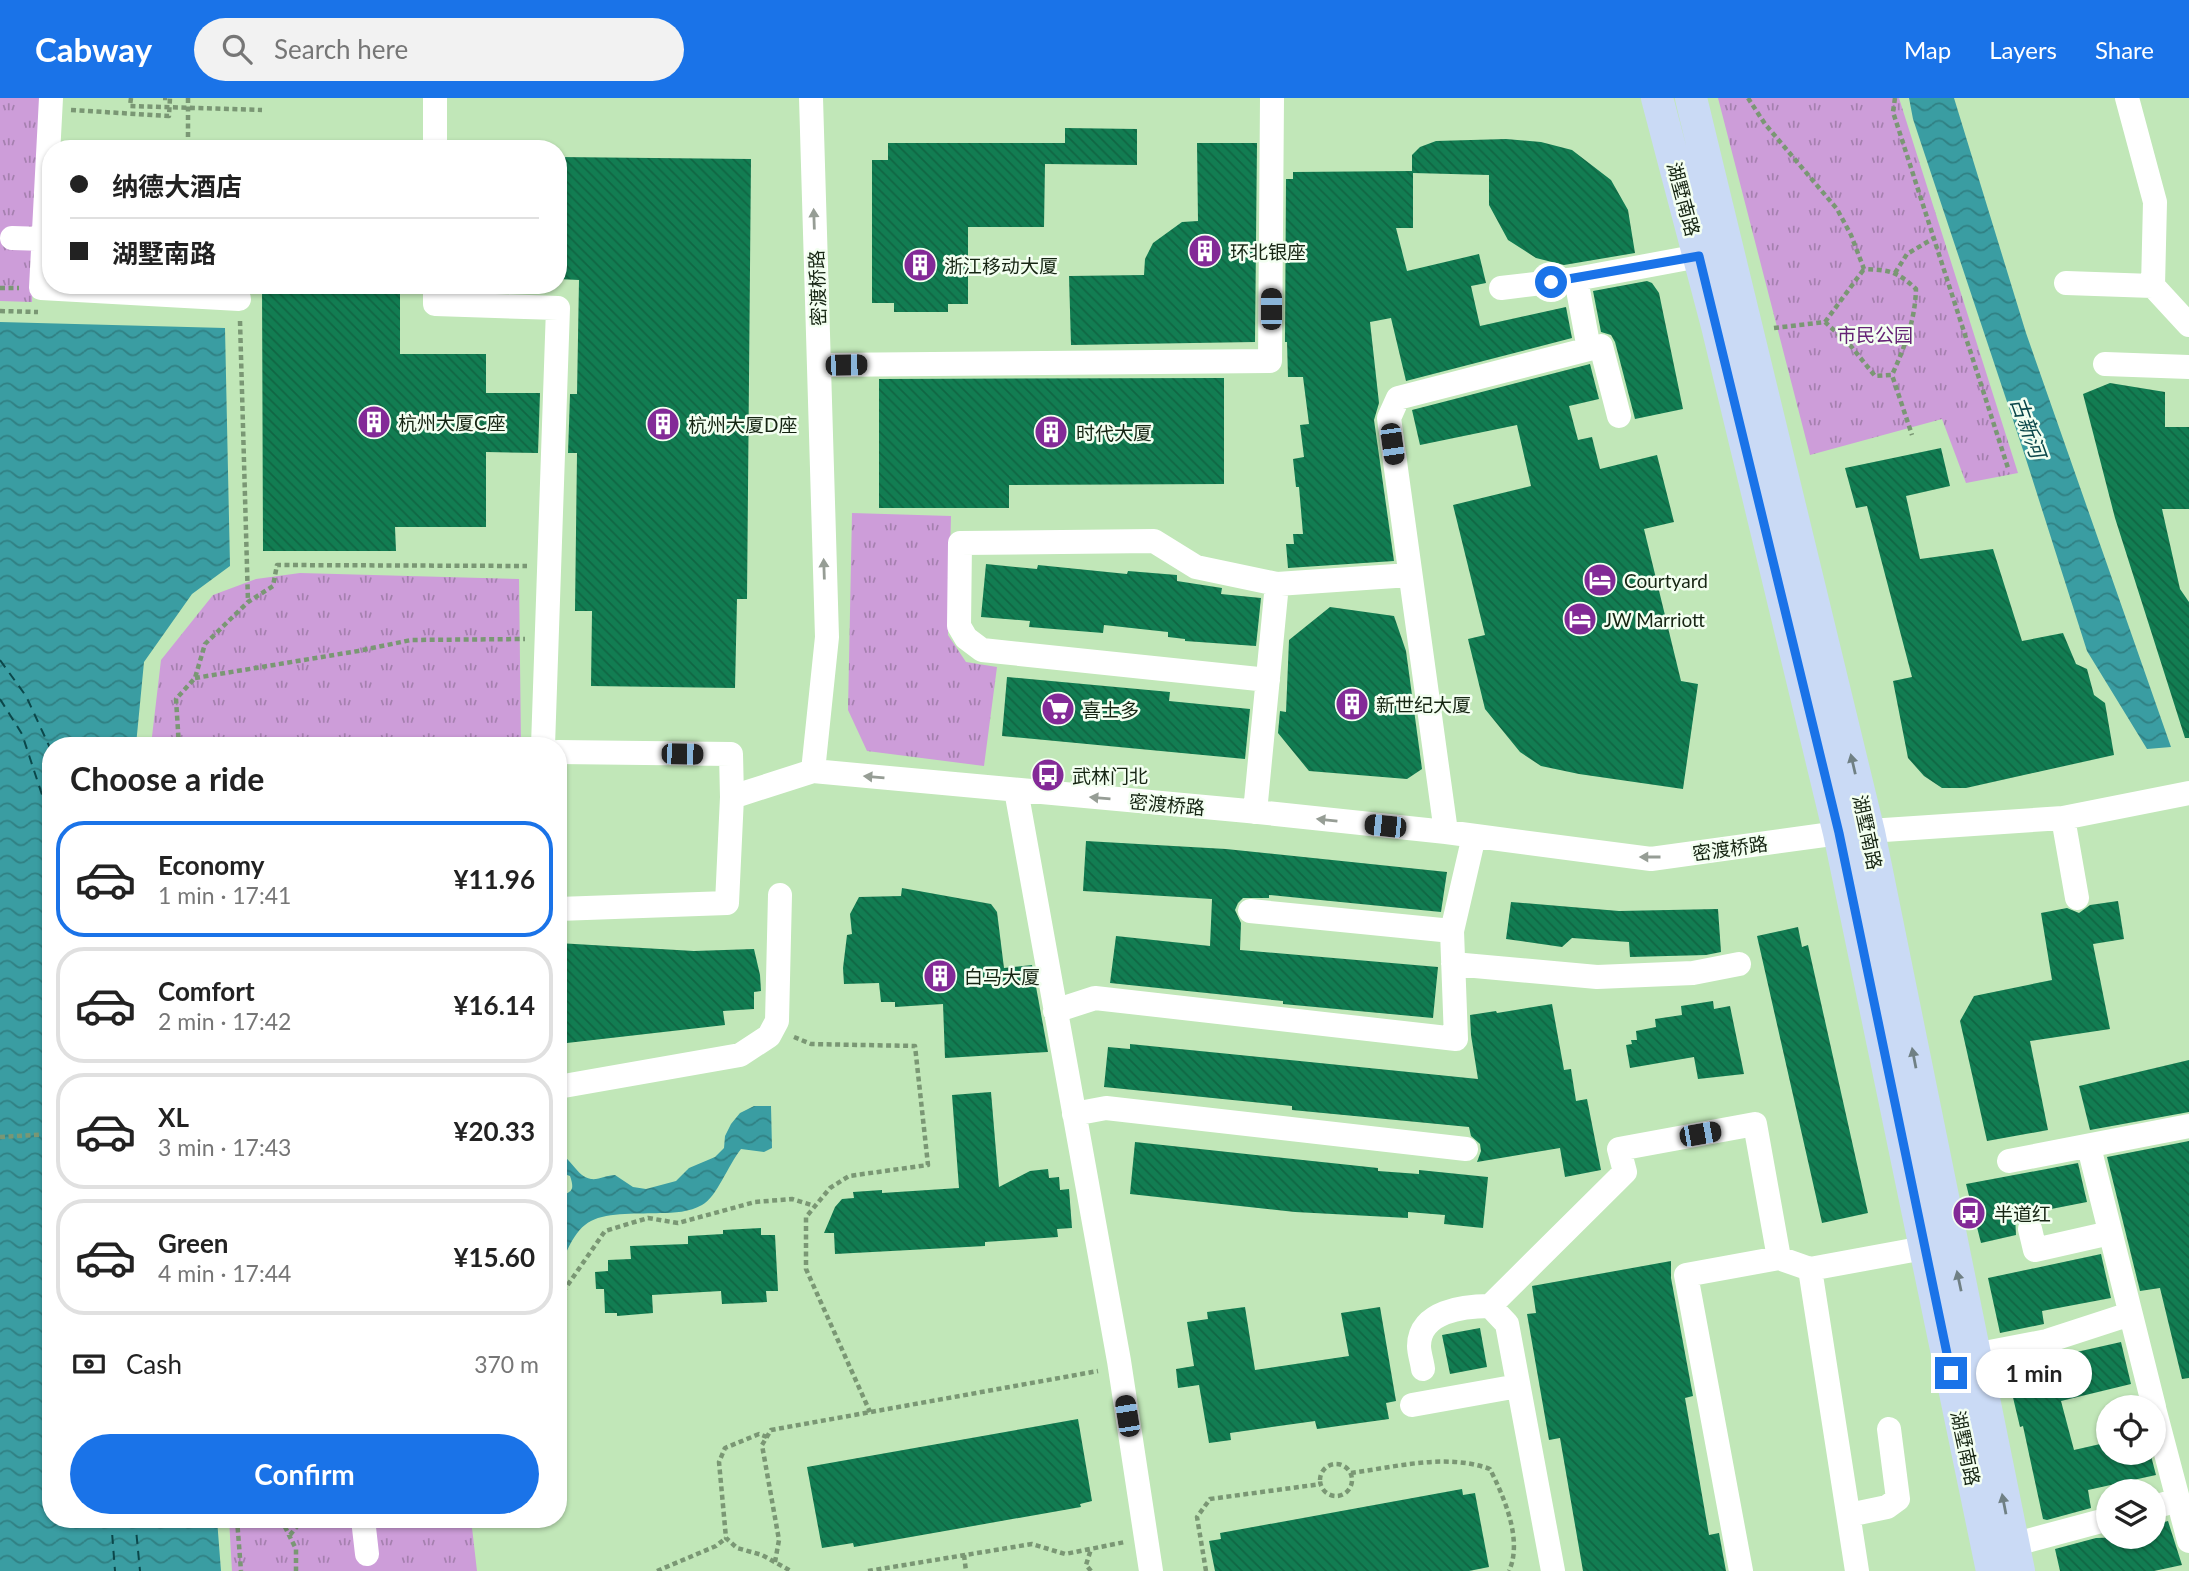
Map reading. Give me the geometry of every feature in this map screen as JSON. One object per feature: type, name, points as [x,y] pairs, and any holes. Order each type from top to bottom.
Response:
[{"type":"main road","name":"湖墅南路","points":[[1657,98],[1854,832],[1924,1248],[1992,1571]]},
{"type":"main road","name":"湖墅南路","points":[[1691,98],[1749,330],[1854,832],[1975,1354],[2015,1558]]},
{"type":"street","points":[[435,98],[435,140]]},
{"type":"street","name":"密渡桥路","points":[[811,98],[827,637],[813,771],[1446,832],[1651,859],[1854,832],[2063,817],[2189,793]]},
{"type":"street","points":[[819,365],[1270,361],[1272,98]]},
{"type":"street","points":[[2127,98],[2155,202],[2153,286]]},
{"type":"street","points":[[49,140],[51,103]]},
{"type":"street","points":[[12,238],[42,239]]},
{"type":"street","points":[[1501,288],[1576,279],[1699,256]]},
{"type":"street","points":[[1576,279],[1589,349]]},
{"type":"street","points":[[2066,283],[2153,286],[2189,324]]},
{"type":"street","points":[[100,294],[239,308]]},
{"type":"street","points":[[435,294],[435,304],[558,309],[543,737]]},
{"type":"street","points":[[1446,832],[1389,418],[1398,398],[1601,346],[1619,416]]},
{"type":"street","points":[[2105,364],[2189,367]]},
{"type":"street","points":[[1268,680],[982,650],[966,638],[959,626],[960,543],[1154,541],[1196,567],[1277,584],[1410,575]]},
{"type":"street","points":[[1255,812],[1277,584]]},
{"type":"street","points":[[567,752],[731,754],[732,797],[727,903],[567,909]]},
{"type":"street","points":[[732,797],[813,771]]},
{"type":"street","points":[[1016,790],[1120,1367],[1152,1571]]},
{"type":"street","points":[[2063,817],[2077,898]]},
{"type":"street","points":[[1055,1011],[1095,998],[1456,1039],[1452,931],[1474,836]]},
{"type":"street","points":[[567,1085],[740,1055],[769,1036],[777,1021],[780,989],[780,895]]},
{"type":"street","points":[[1250,912],[1452,931]]},
{"type":"street","points":[[1453,964],[1597,977],[1693,973],[1739,964]]},
{"type":"street","points":[[1074,1114],[1106,1108],[1466,1149]]},
{"type":"street","points":[[1423,1369],[1419,1345],[1424,1328],[1437,1315],[1470,1306],[1490,1306],[1625,1172],[1619,1149],[1755,1124],[1779,1258]]},
{"type":"street","points":[[2010,1161],[2189,1126]]},
{"type":"street","points":[[2088,1147],[2151,1395]]},
{"type":"street","points":[[2030,1229],[2035,1250],[2110,1233]]},
{"type":"street","points":[[1741,1571],[1686,1275],[1779,1258],[1810,1269],[1924,1248]]},
{"type":"street","points":[[1810,1269],[1857,1571]]},
{"type":"street","points":[[1490,1306],[1507,1324],[1553,1571]]},
{"type":"street","points":[[1975,1354],[2047,1341],[2130,1314]]},
{"type":"street","points":[[1412,1405],[1518,1386]]},
{"type":"street","points":[[1849,1515],[1887,1507],[1898,1499],[1889,1429]]},
{"type":"street","points":[[2166,1449],[2189,1541]]},
{"type":"street","points":[[2015,1558],[2096,1524]]},
{"type":"street","points":[[364,1528],[367,1554]]},
{"type":"path","points":[[131,98],[130,106],[261,110]]},
{"type":"path","points":[[51,103],[169,116],[170,98],[163,98]]},
{"type":"path","points":[[188,98],[188,140]]},
{"type":"path","points":[[1748,98],[1765,124],[1837,209],[1852,235],[1864,269]]},
{"type":"path","points":[[1895,98],[1893,112],[2008,468]]},
{"type":"path","points":[[1895,273],[1907,254],[1934,238]]},
{"type":"path","points":[[1749,330],[1825,322],[1864,269]]},
{"type":"path","points":[[1864,269],[1901,275],[1916,289],[1915,310],[1907,342],[1892,375],[1912,435]]},
{"type":"path","points":[[239,308],[248,602]]},
{"type":"path","points":[[1825,322],[1850,345],[1875,376],[1892,375]]},
{"type":"path","points":[[178,737],[176,699],[195,678],[205,644],[248,602],[273,586],[277,565],[549,566]]},
{"type":"path","points":[[195,678],[411,640],[547,639]]},
{"type":"path","points":[[774,1028],[811,1044],[915,1046],[928,1164],[849,1176],[830,1188],[806,1217],[806,1269],[870,1412]]},
{"type":"path","points":[[0,1138],[42,1135]]},
{"type":"path","points":[[567,1286],[605,1231],[648,1218],[678,1223],[755,1202],[792,1199],[815,1206]]},
{"type":"path","points":[[775,1562],[779,1540],[762,1445],[771,1430],[1120,1367]]},
{"type":"path","points":[[767,1437],[759,1434],[725,1448],[719,1462],[726,1538],[737,1548],[762,1555],[791,1571]]},
{"type":"path","points":[[1351,1474],[1433,1462],[1474,1463],[1490,1469],[1501,1490],[1514,1540],[1509,1571]]},
{"type":"path","points":[[1339,1464],[1351,1474],[1352,1484],[1342,1495],[1331,1495],[1321,1484],[1321,1473],[1328,1466],[1339,1464]]},
{"type":"path","points":[[1206,1571],[1197,1517],[1210,1499],[1321,1484]]},
{"type":"path","points":[[238,1528],[241,1571]]},
{"type":"path","points":[[286,1528],[296,1549],[296,1571]]},
{"type":"path","points":[[290,1535],[296,1528]]},
{"type":"path","points":[[868,1571],[1031,1544],[1065,1553],[1146,1537]]},
{"type":"path","points":[[657,1571],[716,1546],[726,1538]]},
{"type":"path","points":[[1091,1548],[1086,1564],[1091,1571]]},
{"type":"path","points":[[964,1555],[966,1571]]},
{"type":"green space","points":[[0,98],[40,98],[32,302],[0,301]]},
{"type":"green space","name":"市民公园","points":[[1718,98],[1899,98],[2018,473],[1966,483],[1942,419],[1810,455]]},
{"type":"green space","points":[[852,513],[951,516],[948,635],[966,662],[997,667],[984,766],[867,751],[848,710]]},
{"type":"green space","points":[[300,573],[519,579],[521,737],[152,737],[161,660],[213,595],[256,579]]},
{"type":"green space","points":[[230,1528],[472,1528],[477,1571],[232,1571]]},
{"type":"water","name":"古新河","points":[[1909,98],[1954,98],[2026,333],[2171,747],[2147,749],[2087,651],[1913,119]]},
{"type":"water","points":[[0,322],[225,328],[230,566],[192,594],[144,662],[137,737],[42,737],[42,1528],[218,1528],[221,1571],[0,1571]]},
{"type":"water","points":[[754,1106],[771,1106],[772,1148],[764,1152],[741,1149],[707,1201],[687,1211],[598,1218],[579,1231],[567,1250],[567,1194],[572,1187],[570,1176],[567,1175],[567,1159],[578,1171],[591,1179],[615,1175],[633,1187],[646,1189],[676,1181],[689,1168],[715,1157],[724,1148],[725,1136],[740,1113]]},
{"type":"building","name":"浙江移动大厦","points":[[1065,128],[1137,129],[1137,165],[1045,164],[1044,227],[968,227],[968,304],[948,304],[948,312],[894,312],[894,303],[872,303],[872,160],[888,160],[888,143],[1065,143]]},
{"type":"building","points":[[1506,139],[1541,142],[1572,150],[1611,180],[1628,210],[1635,253],[1564,265],[1536,258],[1508,240],[1489,205],[1489,175],[1413,173],[1413,228],[1396,228],[1407,271],[1479,254],[1486,283],[1471,286],[1480,326],[1566,307],[1572,338],[1406,381],[1391,318],[1370,322],[1379,403],[1374,420],[1394,561],[1288,568],[1286,544],[1294,544],[1293,534],[1303,534],[1299,487],[1296,487],[1293,459],[1304,457],[1300,425],[1309,424],[1303,377],[1288,377],[1285,342],[1286,179],[1293,179],[1293,172],[1412,171],[1412,155],[1420,147],[1436,141]]},
{"type":"building","name":"环北银座","points":[[1197,143],[1257,143],[1255,342],[1071,345],[1069,276],[1144,275],[1145,259],[1153,243],[1182,222],[1198,221]]},
{"type":"building","name":"杭州大厦D座","points":[[567,157],[751,159],[747,599],[737,599],[735,688],[591,686],[592,611],[575,611],[577,453],[568,453],[570,394],[577,394],[579,280],[567,279]]},
{"type":"building","points":[[1647,281],[1652,283],[1659,293],[1683,409],[1635,419],[1615,342],[1611,335],[1601,332],[1593,291]]},
{"type":"building","name":"杭州大厦C座","points":[[262,294],[400,294],[400,354],[486,354],[486,393],[540,393],[538,453],[486,452],[486,527],[395,527],[396,551],[263,551]]},
{"type":"building","points":[[1590,364],[1599,399],[1569,406],[1578,440],[1592,437],[1600,469],[1657,455],[1674,522],[1644,529],[1681,681],[1698,684],[1683,789],[1541,766],[1520,752],[1485,709],[1468,639],[1485,635],[1453,505],[1531,486],[1517,425],[1420,445],[1412,410]]},
{"type":"building","name":"时代大厦","points":[[1224,378],[1224,484],[1009,485],[1009,508],[879,508],[879,379]]},
{"type":"building","points":[[2110,383],[2165,392],[2165,427],[2189,427],[2189,509],[2162,509],[2180,589],[2189,602],[2189,738],[2185,738],[2115,518],[2083,394]]},
{"type":"building","points":[[1941,448],[1950,486],[1906,496],[1920,559],[1993,549],[2022,641],[2063,633],[2076,664],[2087,669],[2094,695],[2105,703],[2114,755],[1966,788],[1942,788],[1924,776],[1908,758],[1893,681],[1912,677],[1867,506],[1856,508],[1845,468]]},
{"type":"building","points":[[986,564],[1177,575],[1177,581],[1222,588],[1221,594],[1261,598],[1256,646],[1185,641],[1168,637],[1168,632],[1104,625],[1103,633],[1029,627],[1030,621],[981,617]]},
{"type":"building","name":"新世纪大厦","points":[[1330,607],[1394,616],[1406,651],[1422,769],[1407,779],[1309,771],[1278,733],[1280,711],[1286,712],[1289,640]]},
{"type":"building","points":[[1007,677],[1170,692],[1169,701],[1250,709],[1245,759],[1002,736]]},
{"type":"building","points":[[1086,841],[1226,849],[1447,872],[1441,912],[1269,895],[1269,898],[1243,898],[1235,910],[1241,923],[1240,950],[1438,967],[1433,1018],[1283,1004],[1283,1001],[1110,983],[1116,936],[1210,946],[1212,899],[1083,891]]},
{"type":"building","name":"白马大厦","points":[[902,888],[991,904],[997,912],[1004,968],[1032,965],[1048,1052],[945,1058],[943,1004],[895,1007],[895,1002],[881,1002],[879,983],[844,984],[847,935],[852,934],[850,914],[859,897],[901,896]]},
{"type":"building","points":[[2118,901],[2124,939],[2093,944],[2110,1029],[2030,1041],[2048,1130],[1987,1141],[1960,1021],[1974,996],[2052,980],[2041,913],[2067,908],[2079,913],[2090,905]]},
{"type":"building","points":[[1511,902],[1619,911],[1718,909],[1721,952],[1706,955],[1630,957],[1629,942],[1572,938],[1562,947],[1506,939]]},
{"type":"building","points":[[1798,927],[1802,947],[1808,945],[1868,1213],[1822,1223],[1757,936]]},
{"type":"building","points":[[567,944],[694,951],[754,949],[761,991],[754,992],[754,1009],[723,1011],[725,1025],[567,1043]]},
{"type":"building","points":[[1713,1001],[1714,1009],[1730,1006],[1744,1074],[1698,1079],[1694,1057],[1630,1068],[1626,1045],[1632,1044],[1631,1040],[1637,1040],[1636,1031],[1656,1027],[1655,1019],[1682,1015],[1681,1006]]},
{"type":"building","points":[[1552,1004],[1564,1070],[1571,1069],[1576,1101],[1587,1099],[1601,1170],[1565,1177],[1560,1148],[1477,1162],[1481,1151],[1480,1144],[1471,1136],[1469,1127],[1292,1110],[1292,1106],[1104,1087],[1108,1047],[1130,1049],[1130,1044],[1478,1079],[1470,1015]]},
{"type":"building","points":[[2189,1060],[2189,1112],[2090,1130],[2079,1086]]},
{"type":"building","points":[[991,1092],[999,1187],[1030,1171],[1048,1169],[1049,1178],[1059,1177],[1060,1190],[1069,1189],[1072,1228],[1057,1229],[1058,1237],[985,1242],[985,1246],[835,1254],[834,1233],[824,1233],[835,1207],[842,1199],[854,1198],[853,1192],[959,1188],[952,1095]]},
{"type":"building","points":[[2189,1141],[2189,1378],[2182,1379],[2160,1288],[2140,1291],[2107,1157]]},
{"type":"building","points":[[1135,1142],[1378,1168],[1378,1171],[1419,1174],[1419,1170],[1488,1177],[1483,1228],[1444,1224],[1445,1215],[1408,1212],[1408,1218],[1295,1212],[1130,1194]]},
{"type":"building","points":[[2078,1163],[2087,1202],[2015,1216],[2016,1235],[1981,1243],[1966,1184]]},
{"type":"building","points":[[761,1228],[761,1235],[775,1235],[778,1291],[766,1291],[767,1302],[722,1304],[721,1291],[652,1295],[653,1313],[617,1316],[617,1313],[605,1313],[604,1289],[596,1289],[595,1272],[608,1271],[608,1260],[631,1259],[630,1246],[688,1244],[688,1236],[723,1234],[723,1230]]},
{"type":"building","points":[[2101,1254],[2111,1298],[2042,1311],[2044,1324],[2000,1333],[1988,1278]]},
{"type":"building","points":[[1671,1261],[1671,1278],[1693,1396],[1685,1398],[1709,1535],[1719,1533],[1726,1571],[1583,1571],[1560,1438],[1549,1440],[1527,1314],[1536,1313],[1532,1286]]},
{"type":"building","points":[[1245,1307],[1255,1370],[1349,1356],[1341,1313],[1380,1307],[1396,1401],[1386,1403],[1389,1419],[1317,1429],[1315,1421],[1230,1433],[1231,1440],[1209,1443],[1199,1385],[1178,1388],[1176,1369],[1194,1366],[1187,1322],[1208,1319],[1207,1312]]},
{"type":"building","points":[[1480,1328],[1487,1367],[1450,1374],[1442,1335]]},
{"type":"building","points":[[2121,1342],[2131,1384],[2061,1401],[2074,1450],[2096,1445],[2096,1465],[2153,1465],[2156,1475],[2138,1479],[2096,1479],[2096,1488],[2088,1490],[2091,1508],[2043,1519],[2023,1426],[2020,1427],[2006,1368]]},
{"type":"building","points":[[1078,1419],[1092,1501],[1080,1504],[1081,1507],[854,1547],[853,1543],[822,1548],[807,1467]]},
{"type":"building","points":[[1462,1489],[1463,1495],[1475,1493],[1489,1567],[1469,1571],[1215,1571],[1209,1541],[1221,1539],[1220,1533]]},
{"type":"building","points":[[2166,1522],[2182,1565],[2154,1571],[2060,1571],[2055,1549],[2096,1538],[2096,1549],[2166,1549]]},
{"type":"ferry route","points":[[0,660],[26,696],[45,737]]},
{"type":"ferry route","points":[[0,699],[22,734],[42,795]]},
{"type":"ferry route","points":[[112,1528],[115,1571]]},
{"type":"ferry route","points":[[136,1528],[140,1571]]},
{"type":"place","name":"环北银座","points":[[1205,251]]},
{"type":"place","name":"浙江移动大厦","points":[[920,265]]},
{"type":"place","name":"杭州大厦C座","points":[[374,422]]},
{"type":"place","name":"杭州大厦D座","points":[[663,424]]},
{"type":"place","name":"时代大厦","points":[[1051,432]]},
{"type":"place","name":"Courtyard","points":[[1600,580]]},
{"type":"place","name":"JW Marriott","points":[[1580,619]]},
{"type":"place","name":"新世纪大厦","points":[[1352,704]]},
{"type":"place","name":"喜士多","points":[[1058,709]]},
{"type":"place","name":"武林门北","points":[[1048,775]]},
{"type":"place","name":"白马大厦","points":[[940,976]]},
{"type":"place","name":"半道红","points":[[1969,1213]]},
{"type":"route","points":[[1551,282],[1699,256],[1839,833],[1951,1373]]}]
